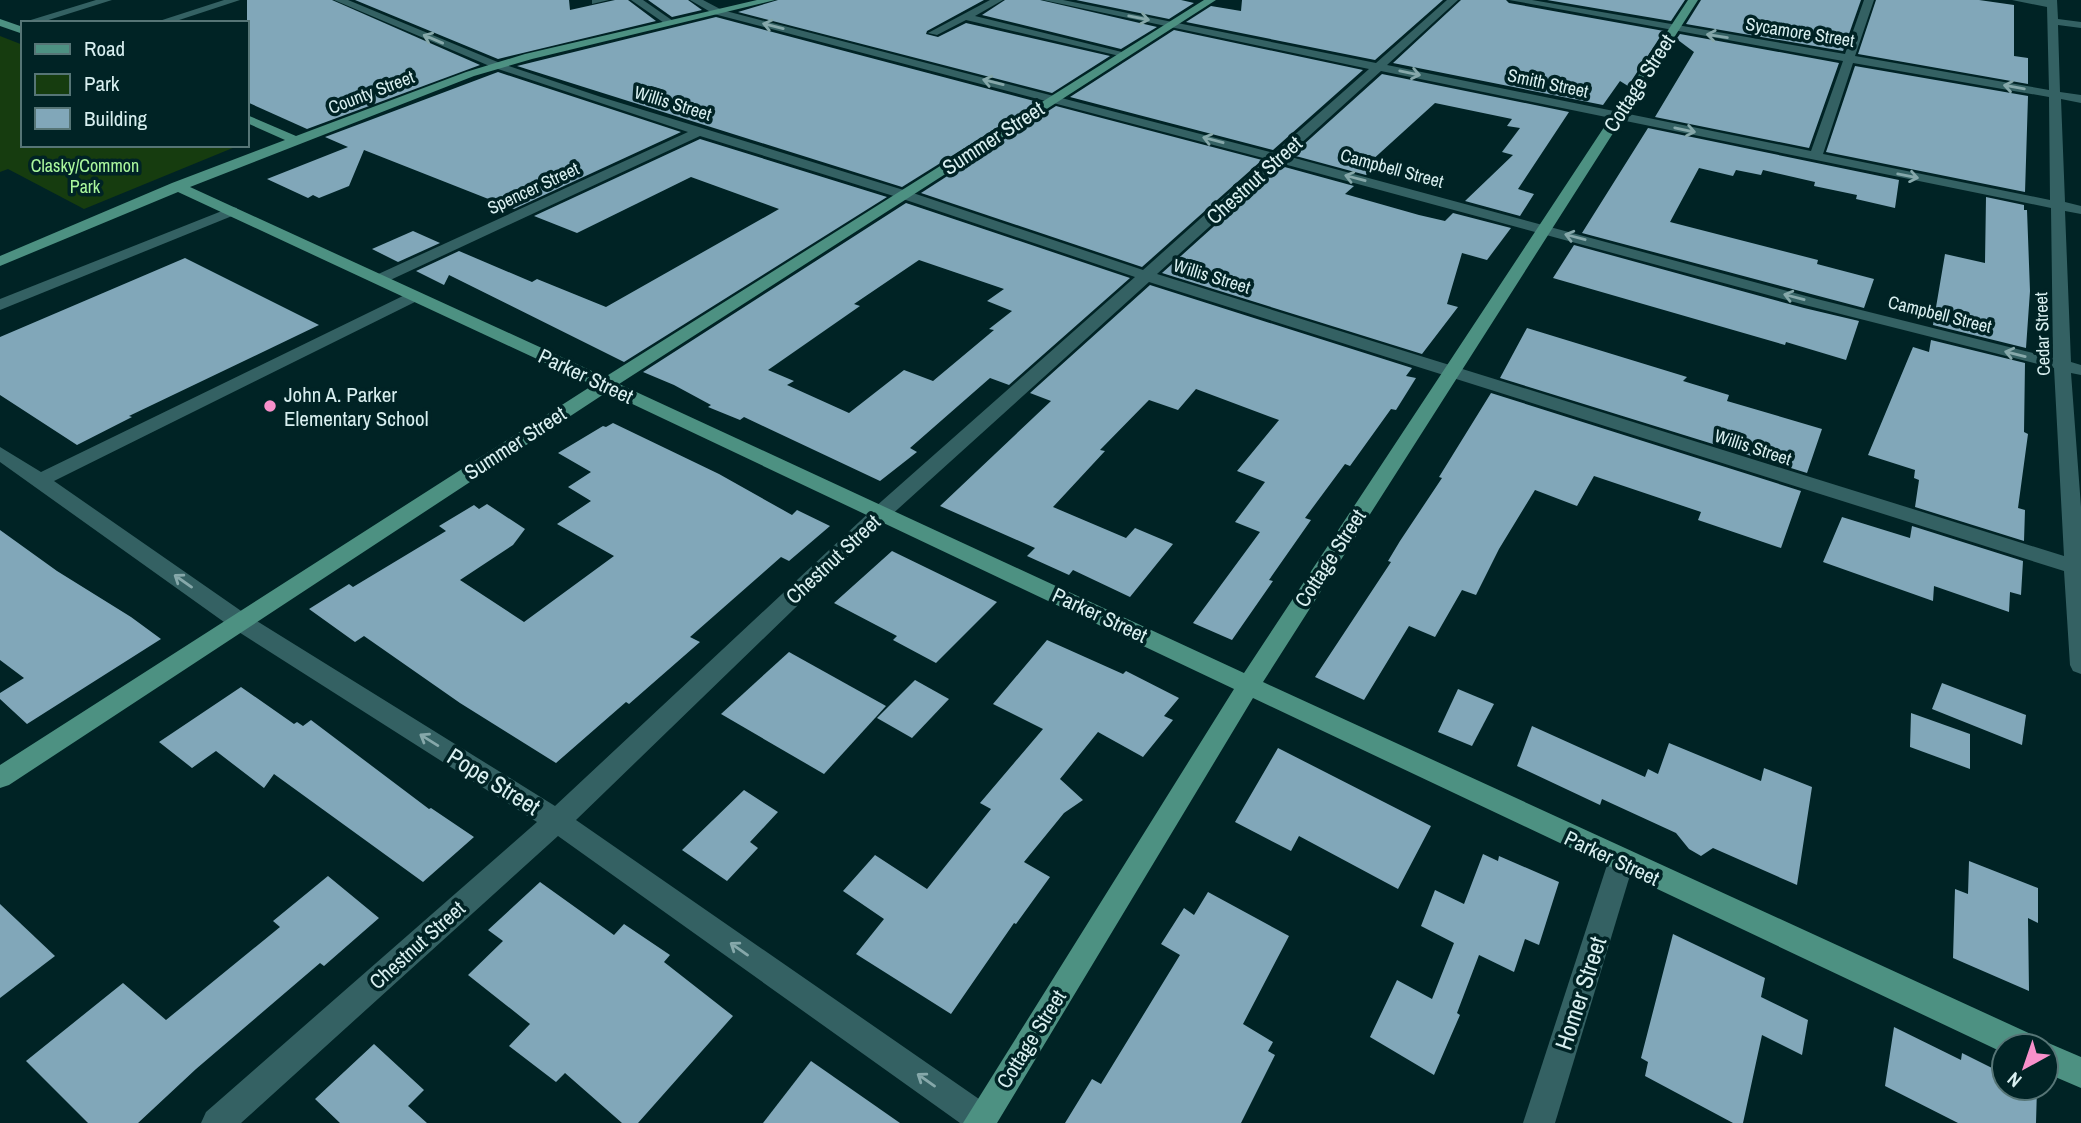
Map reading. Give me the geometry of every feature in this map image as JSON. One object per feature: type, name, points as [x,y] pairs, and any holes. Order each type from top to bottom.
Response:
[{"type":"main road","name":"County Street","points":[[0,261],[177,186],[496,65],[770,0]]},
{"type":"main road","name":"Summer Street","points":[[0,778],[239,621],[1211,0]]},
{"type":"main road","name":"Cottage Street","points":[[980,1121],[1249,684],[1693,0]]},
{"type":"main road","points":[[0,22],[21,26]]},
{"type":"main road","points":[[248,119],[295,140]]},
{"type":"main road","name":"Parker Street","points":[[177,186],[1249,684],[1621,862],[1991,1032]]},
{"type":"main road","points":[[2060,1063],[2081,1073]]},
{"type":"street","points":[[38,21],[107,0]]},
{"type":"street","points":[[165,21],[235,0]]},
{"type":"street","name":"Willis Street","points":[[340,0],[496,65],[905,195],[1147,276],[2078,569]]},
{"type":"street","points":[[636,0],[671,23]]},
{"type":"street","name":"Campbell Street","points":[[695,0],[718,12],[1055,98],[2081,370]]},
{"type":"street","points":[[933,33],[998,0]]},
{"type":"street","name":"Smith Street","points":[[1048,0],[2081,210]]},
{"type":"street","name":"Chestnut Street","points":[[217,1123],[557,821],[881,513],[1453,0]]},
{"type":"street","name":"Sycamore Street","points":[[1514,0],[2081,99]]},
{"type":"street","points":[[1815,158],[1869,0]]},
{"type":"street","points":[[2017,0],[2052,9],[2081,25]]},
{"type":"street","name":"Cedar Street","points":[[2052,9],[2062,366],[2078,569],[2081,665]]},
{"type":"street","points":[[965,17],[1124,54]]},
{"type":"street","name":"Spencer Street","points":[[380,279],[701,131]]},
{"type":"street","points":[[0,305],[232,211]]},
{"type":"street","points":[[39,481],[415,296]]},
{"type":"street","name":"Pope Street","points":[[0,453],[239,621],[557,821],[980,1121]]},
{"type":"street","name":"Homer Street","points":[[1539,1123],[1621,862]]},
{"type":"green space","name":"Clasky/Common Park","points":[[0,36],[21,44],[21,147],[235,147],[84,209],[8,169],[0,172]]},
{"type":"building","points":[[247,0],[332,0],[480,65],[307,129],[248,102]]},
{"type":"building","points":[[355,0],[569,0],[570,10],[615,0],[628,0],[656,21],[498,59]]},
{"type":"building","points":[[648,0],[688,0],[702,10],[672,17]]},
{"type":"building","points":[[778,0],[984,0],[926,34],[938,37],[966,23],[1110,56],[1052,93],[738,12]]},
{"type":"building","points":[[1005,0],[1040,0],[1157,27],[1121,49],[982,15]]},
{"type":"building","points":[[1076,0],[1181,0],[1194,3],[1169,19]]},
{"type":"building","points":[[1242,0],[1443,0],[1375,60],[1186,22],[1211,6],[1241,11]]},
{"type":"building","points":[[1461,0],[1506,0],[1509,3],[1664,31],[1628,86],[1620,81],[1603,105],[1393,63]]},
{"type":"building","points":[[1547,0],[1685,0],[1671,21]]},
{"type":"building","points":[[1701,0],[1861,0],[1843,51],[1686,24]]},
{"type":"building","points":[[1876,0],[1979,0],[2014,5],[2014,56],[2028,58],[2028,84],[1858,54]]},
{"type":"building","points":[[716,17],[1038,102],[902,187],[517,66]]},
{"type":"building","points":[[1174,30],[1363,70],[1273,150],[1070,97]]},
{"type":"building","points":[[1680,34],[1839,63],[1809,148],[1655,117],[1694,52],[1678,40],[1670,48]]},
{"type":"building","points":[[1855,66],[2028,96],[2025,192],[1826,152]]},
{"type":"building","points":[[498,72],[681,132],[514,209],[364,150],[349,186],[319,198],[313,195],[308,198],[267,179],[348,147],[325,137]]},
{"type":"building","points":[[1382,74],[1569,112],[1518,189],[1534,194],[1520,216],[1465,201],[1513,155],[1502,152],[1520,128],[1507,126],[1512,119],[1435,103],[1370,162],[1379,164],[1366,175],[1292,155]]},
{"type":"building","points":[[1056,106],[1262,160],[1142,267],[921,193]]},
{"type":"building","points":[[1648,128],[1899,180],[1895,208],[1856,199],[1857,195],[1814,186],[1815,182],[1763,170],[1761,175],[1736,170],[1733,176],[1699,168],[1670,222],[1818,260],[1817,264],[1874,279],[1864,308],[1582,233]]},
{"type":"building","points":[[700,139],[887,197],[624,362],[449,275],[444,285],[416,271],[459,251],[532,282],[537,279],[606,307],[779,209],[691,177],[577,233],[534,216]]},
{"type":"building","points":[[1281,166],[1354,186],[1345,194],[1419,215],[1445,221],[1453,213],[1511,228],[1487,260],[1462,253],[1447,304],[1458,307],[1422,354],[1162,273]]},
{"type":"building","points":[[1986,197],[2024,205],[2024,210],[2027,210],[2030,291],[2026,348],[1933,325],[1945,254],[1985,263]]},
{"type":"building","points":[[906,203],[1130,278],[1009,385],[990,378],[910,448],[917,452],[880,481],[744,417],[740,420],[708,407],[711,405],[643,372]],"holes":[[[919,260],[1004,289],[987,301],[1012,311],[989,329],[994,330],[933,381],[904,370],[849,413],[787,385],[794,381],[768,370],[860,306],[854,304]]]},
{"type":"building","points":[[413,231],[440,243],[398,262],[372,249]]},
{"type":"building","points":[[1574,245],[1859,321],[1846,360],[1553,278]]},
{"type":"building","points":[[185,258],[319,325],[129,416],[132,417],[77,445],[0,395],[0,337]]},
{"type":"building","points":[[1150,285],[1412,368],[1406,376],[1416,378],[1396,410],[1391,409],[1350,466],[1345,464],[1305,518],[1311,520],[1232,640],[1193,623],[1260,532],[1235,522],[1265,482],[1237,471],[1279,420],[1196,389],[1178,410],[1149,400],[1100,450],[1105,451],[1053,507],[1126,538],[1135,528],[1173,544],[1130,597],[1073,570],[1069,575],[1027,556],[1035,548],[940,506],[1051,401],[1030,393]]},
{"type":"building","points":[[1527,328],[1687,377],[1683,381],[1729,395],[1727,401],[1822,429],[1807,473],[1500,378]]},
{"type":"building","points":[[1931,340],[2025,363],[2024,432],[2028,434],[2018,508],[2025,510],[2024,541],[1915,507],[1919,480],[1914,478],[1915,470],[1868,455],[1913,347],[1929,352]]},
{"type":"building","points":[[1491,393],[1801,491],[1781,548],[1698,520],[1701,512],[1594,476],[1577,506],[1535,490],[1499,549],[1476,595],[1462,590],[1435,637],[1409,626],[1364,700],[1315,677],[1391,562],[1388,561],[1442,478],[1439,477]]},
{"type":"building","points":[[613,423],[719,474],[792,515],[797,510],[830,526],[789,561],[781,557],[690,637],[700,642],[556,763],[460,703],[364,636],[355,642],[309,609],[349,584],[353,587],[446,531],[439,526],[474,505],[479,509],[487,504],[525,529],[513,545],[460,580],[524,622],[614,556],[557,524],[591,501],[568,487],[591,472],[558,453],[603,426]]},
{"type":"building","points":[[1842,517],[1910,538],[1912,526],[2023,561],[2021,595],[2010,592],[2009,612],[1934,586],[1933,601],[1823,562]]},
{"type":"building","points":[[0,530],[161,639],[27,724],[0,699],[0,693],[24,678],[0,660]]},
{"type":"building","points":[[892,551],[997,602],[936,663],[893,640],[897,636],[834,603]]},
{"type":"building","points":[[1047,640],[1123,674],[1126,671],[1179,698],[1164,716],[1173,720],[1143,757],[1098,732],[1060,779],[1083,800],[1064,813],[1024,862],[1050,877],[1016,924],[1014,923],[951,1014],[856,954],[884,919],[843,891],[875,855],[927,889],[991,809],[980,803],[1043,729],[993,704]]},
{"type":"building","points":[[789,652],[886,706],[824,774],[721,714]]},
{"type":"building","points":[[915,680],[949,699],[912,738],[877,718]]},
{"type":"building","points":[[1942,683],[2026,715],[2022,745],[1932,709]]},
{"type":"building","points":[[241,687],[294,724],[297,722],[303,726],[311,720],[429,809],[474,837],[423,882],[274,774],[264,788],[216,751],[192,768],[159,742]]},
{"type":"building","points":[[1458,689],[1494,704],[1472,746],[1438,732]]},
{"type":"building","points":[[1911,713],[1970,734],[1970,769],[1910,747]]},
{"type":"building","points":[[1532,726],[1645,777],[1648,769],[1658,774],[1669,743],[1761,781],[1764,768],[1812,787],[1797,885],[1713,848],[1701,856],[1689,849],[1676,833],[1602,799],[1600,805],[1517,766]]},
{"type":"building","points":[[1278,748],[1431,826],[1398,889],[1299,836],[1291,851],[1235,822]]},
{"type":"building","points":[[744,790],[778,812],[750,842],[758,848],[727,881],[682,850]]},
{"type":"building","points":[[1483,854],[1498,861],[1499,856],[1559,882],[1539,945],[1525,939],[1514,972],[1479,955],[1457,1013],[1460,1015],[1434,1075],[1370,1037],[1397,980],[1432,999],[1454,943],[1421,926],[1435,890],[1464,904]]},
{"type":"building","points":[[1969,861],[2038,888],[2038,923],[2028,918],[2029,991],[1953,958],[1955,889],[1968,894]]},
{"type":"building","points":[[328,876],[379,918],[324,966],[320,963],[196,1069],[138,1123],[88,1123],[26,1061],[123,983],[166,1020],[280,927],[273,921]]},
{"type":"building","points":[[540,882],[614,935],[624,924],[670,955],[664,962],[733,1016],[638,1123],[622,1123],[565,1073],[556,1082],[509,1046],[530,1024],[468,975],[503,941],[488,930]]},
{"type":"building","points":[[1208,892],[1289,936],[1243,1024],[1273,1042],[1268,1051],[1275,1055],[1241,1123],[1065,1123],[1092,1079],[1101,1084],[1180,955],[1161,944],[1184,908],[1194,915]]},
{"type":"building","points":[[0,904],[55,956],[0,998]]},
{"type":"building","points":[[1673,934],[1765,978],[1761,997],[1808,1020],[1802,1055],[1762,1035],[1743,1123],[1733,1123],[1645,1076],[1648,1062],[1641,1058]]},
{"type":"building","points":[[1894,1027],[1961,1060],[1962,1053],[1990,1067],[1990,1102],[2037,1102],[2036,1123],[1958,1123],[1885,1086]]},
{"type":"building","points":[[374,1044],[424,1090],[408,1106],[427,1123],[340,1123],[315,1099]]},
{"type":"building","points":[[811,1061],[900,1123],[763,1123]]},
{"type":"place","name":"John A. Parker Elementary School","points":[[270,406]]}]
